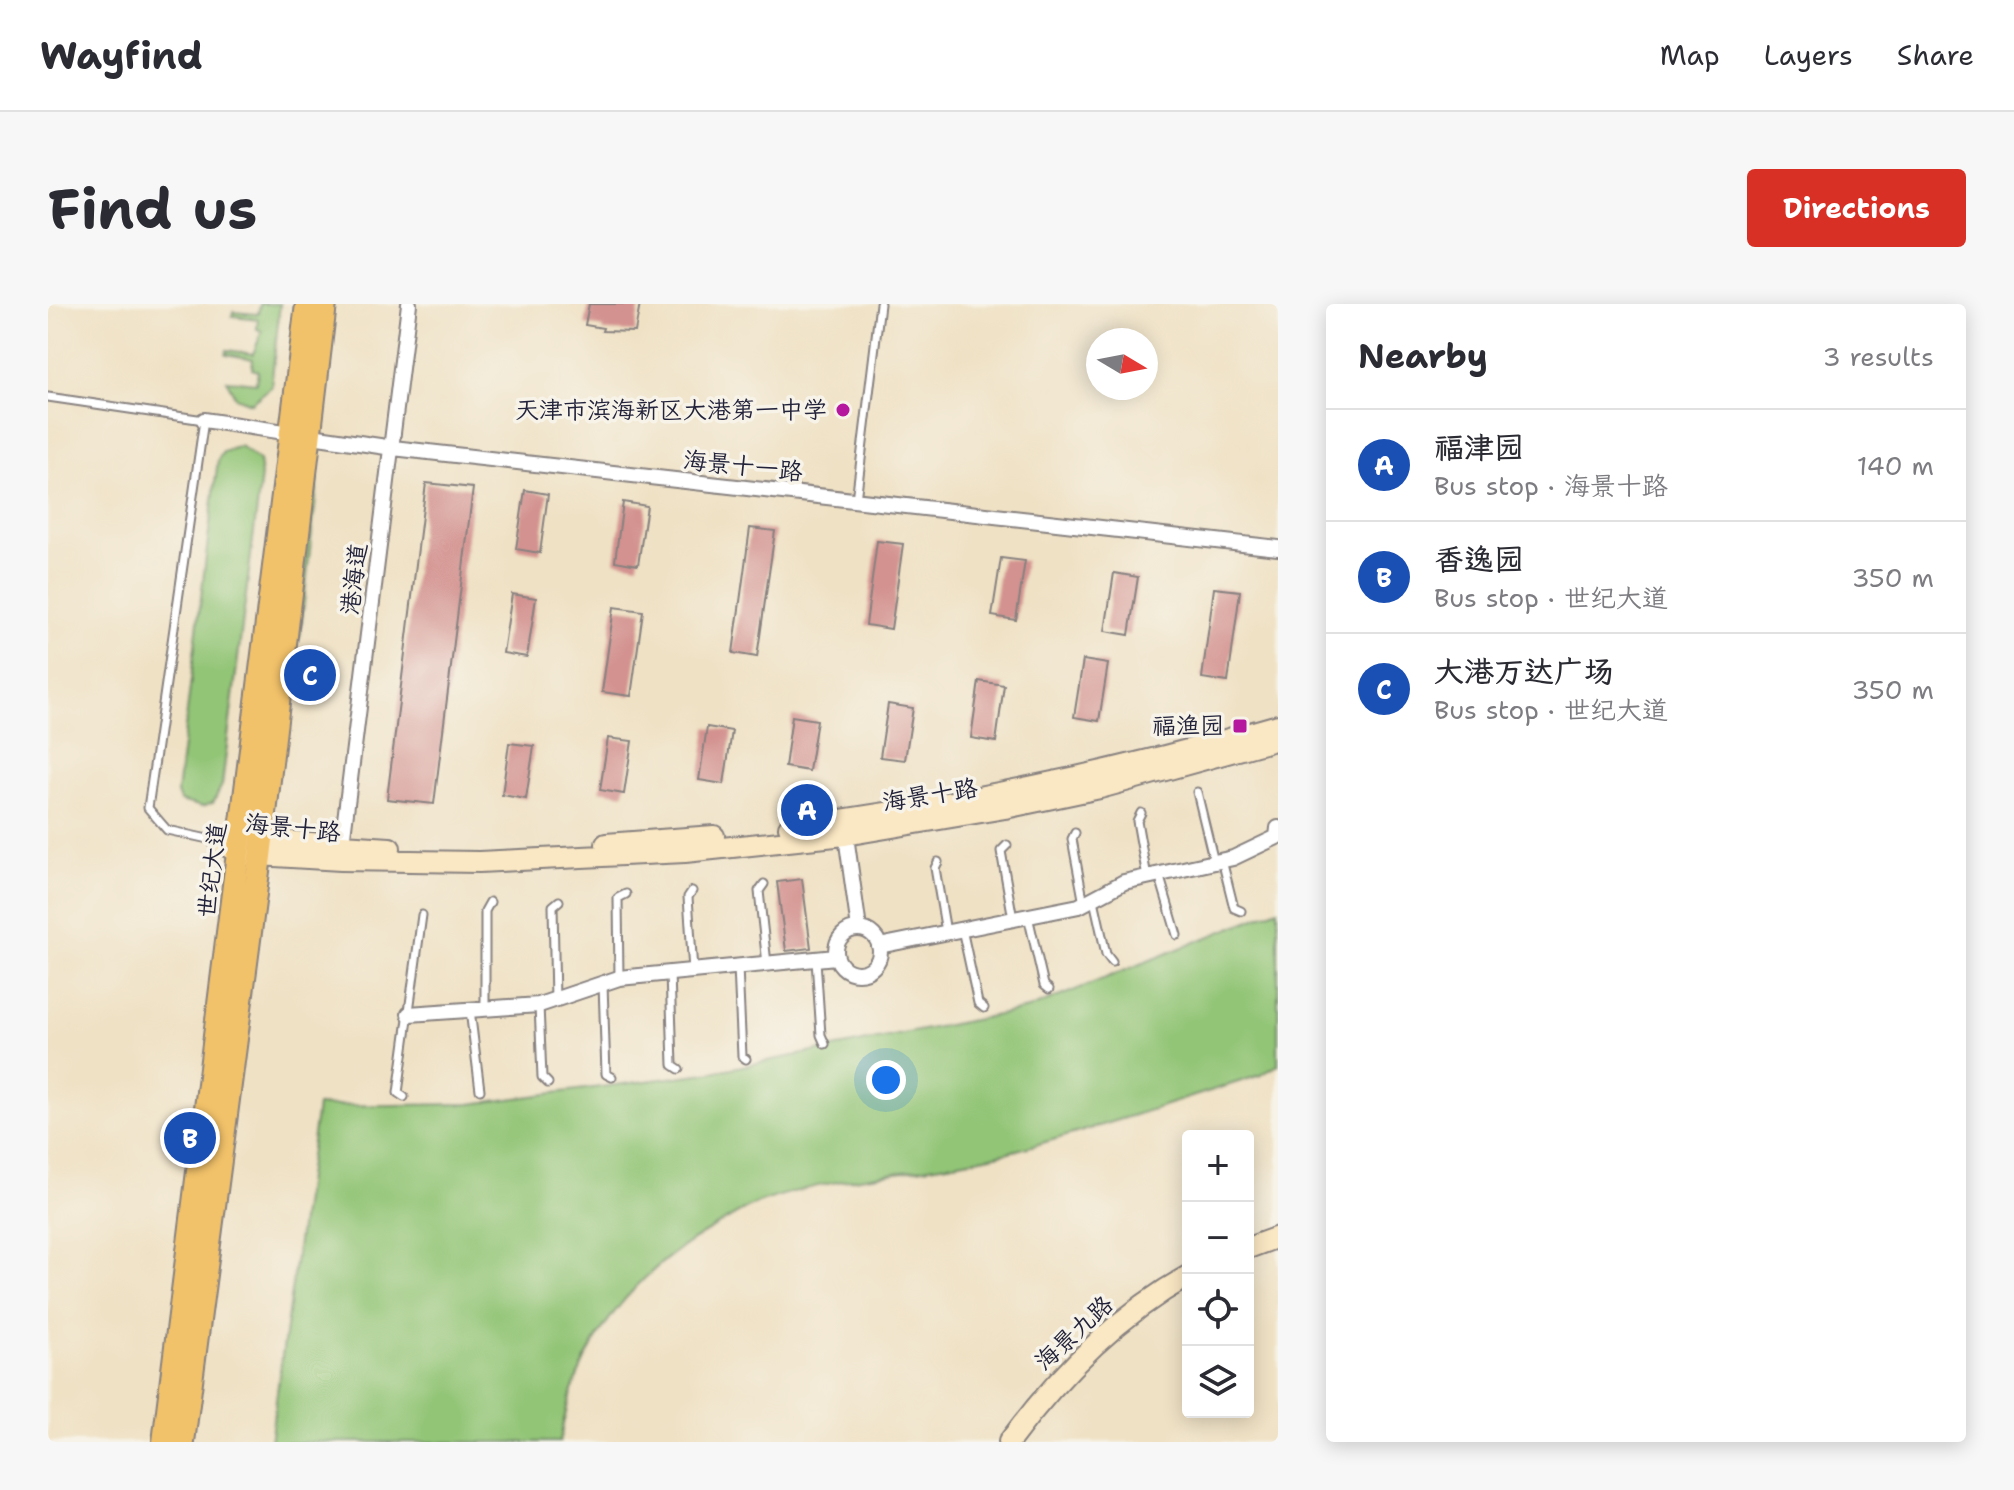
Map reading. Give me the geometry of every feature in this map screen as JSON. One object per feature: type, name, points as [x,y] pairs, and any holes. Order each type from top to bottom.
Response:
[{"type":"main road","name":"世纪大道","points":[[301,436],[307,304]]},
{"type":"main road","name":"世纪大道","points":[[183,1442],[301,436],[325,304]]},
{"type":"main road","name":"世纪大道","points":[[164,1442],[251,847]]},
{"type":"street","name":"港海道","points":[[341,853],[409,304]]},
{"type":"street","name":"海景十一路","points":[[204,420],[393,448],[1278,548]]},
{"type":"street","name":"海景十路","points":[[844,828],[1070,780],[1278,725]]},
{"type":"street","name":"海景十路","points":[[219,841],[251,847],[341,853],[576,845],[844,828],[1062,797],[1278,739]]},
{"type":"street","points":[[844,828],[859,929]]},
{"type":"street","points":[[879,946],[1089,901],[1124,882],[1218,861],[1277,837],[1278,828]]},
{"type":"street","points":[[859,929],[872,934],[879,946],[879,959],[864,973],[850,972],[836,957],[841,937],[859,929]]},
{"type":"street","points":[[409,1014],[539,1005],[619,978],[836,957]]},
{"type":"street","points":[[1254,1246],[1278,1237]]},
{"type":"street","points":[[1254,1253],[1278,1245]]},
{"type":"street","name":"海景九路","points":[[1009,1442],[1045,1396],[1087,1353],[1136,1311],[1182,1280]]},
{"type":"street","name":"海景九路","points":[[1017,1442],[1060,1390],[1102,1347],[1140,1315],[1182,1288]]},
{"type":"lane","points":[[856,501],[880,304]]},
{"type":"lane","points":[[48,397],[204,420],[148,808],[167,830],[219,841]]},
{"type":"lane","points":[[1197,792],[1234,908],[1241,911]]},
{"type":"lane","points":[[1141,813],[1137,821],[1153,875],[1177,935]]},
{"type":"lane","points":[[1075,833],[1072,839],[1089,901],[1106,954],[1112,962]]},
{"type":"lane","points":[[1007,845],[1001,851],[1044,985],[1049,989]]},
{"type":"lane","points":[[938,862],[935,868],[946,932]]},
{"type":"lane","points":[[764,884],[759,891],[767,964]]},
{"type":"lane","points":[[692,891],[688,897],[693,971]]},
{"type":"lane","points":[[619,978],[618,898],[626,894]]},
{"type":"lane","points":[[555,1000],[553,906],[559,901]]},
{"type":"lane","points":[[480,1090],[476,1082],[478,1009],[485,911],[490,902]]},
{"type":"lane","points":[[404,1097],[398,1093],[422,915]]},
{"type":"lane","points":[[962,929],[978,1003],[984,1008]]},
{"type":"lane","points":[[816,959],[821,1035],[825,1044]]},
{"type":"lane","points":[[738,967],[742,1056],[746,1059]]},
{"type":"lane","points":[[670,973],[673,1065],[679,1069]]},
{"type":"lane","points":[[603,984],[606,1074],[612,1077]]},
{"type":"lane","points":[[539,1005],[542,1077],[548,1083]]},
{"type":"green space","points":[[260,304],[280,304],[271,387],[251,403],[235,397],[227,380],[256,383],[258,371],[252,369],[253,359],[226,354],[227,350],[253,354],[262,331],[257,329],[258,319],[232,316],[233,312],[258,314]]},
{"type":"green space","points":[[240,446],[259,461],[261,476],[222,785],[213,803],[202,807],[180,801],[177,793],[218,459],[223,452]]},
{"type":"green space","points":[[314,477],[318,479],[300,637],[296,641]]},
{"type":"green space","points":[[1278,909],[1278,1065],[1261,1075],[1017,1150],[824,1185],[792,1192],[744,1209],[660,1264],[613,1314],[578,1374],[560,1442],[270,1442],[317,1106],[470,1104],[707,1073],[1028,1009]]},
{"type":"building","points":[[589,304],[640,304],[635,332],[602,331],[603,328],[585,325]]},
{"type":"building","points":[[426,483],[473,488],[434,804],[387,799]]},
{"type":"building","points":[[525,490],[548,494],[540,553],[516,549]]},
{"type":"building","points":[[623,502],[647,506],[638,565],[615,561]]},
{"type":"building","points":[[750,528],[775,531],[757,657],[733,653]]},
{"type":"building","points":[[877,541],[903,544],[891,629],[866,625]]},
{"type":"building","points":[[1001,558],[1025,561],[1016,620],[992,616]]},
{"type":"building","points":[[1114,573],[1138,577],[1129,635],[1105,631]]},
{"type":"building","points":[[1214,588],[1240,591],[1228,682],[1202,678]]},
{"type":"building","points":[[512,594],[536,598],[527,657],[503,653]]},
{"type":"building","points":[[614,607],[643,611],[631,696],[602,692]]},
{"type":"building","points":[[1083,660],[1108,664],[1099,721],[1074,717]]},
{"type":"building","points":[[979,681],[1004,685],[996,742],[971,738]]},
{"type":"building","points":[[888,704],[913,708],[905,760],[880,757]]},
{"type":"building","points":[[792,716],[817,720],[809,771],[785,767]]},
{"type":"building","points":[[707,727],[732,731],[724,784],[699,780]]},
{"type":"building","points":[[608,738],[632,741],[624,794],[600,790]]},
{"type":"building","points":[[509,743],[534,746],[526,799],[502,795]]},
{"type":"building","points":[[802,879],[811,948],[786,951],[777,882]]},
{"type":"place","name":"天津市滨海新区大港第一中学","points":[[843,410]]},
{"type":"place","name":"大港万达广场","points":[[310,675]]},
{"type":"place","name":"福渔园","points":[[1240,726]]},
{"type":"place","name":"福津园","points":[[807,810]]},
{"type":"place","name":"香逸园","points":[[190,1138]]}]
